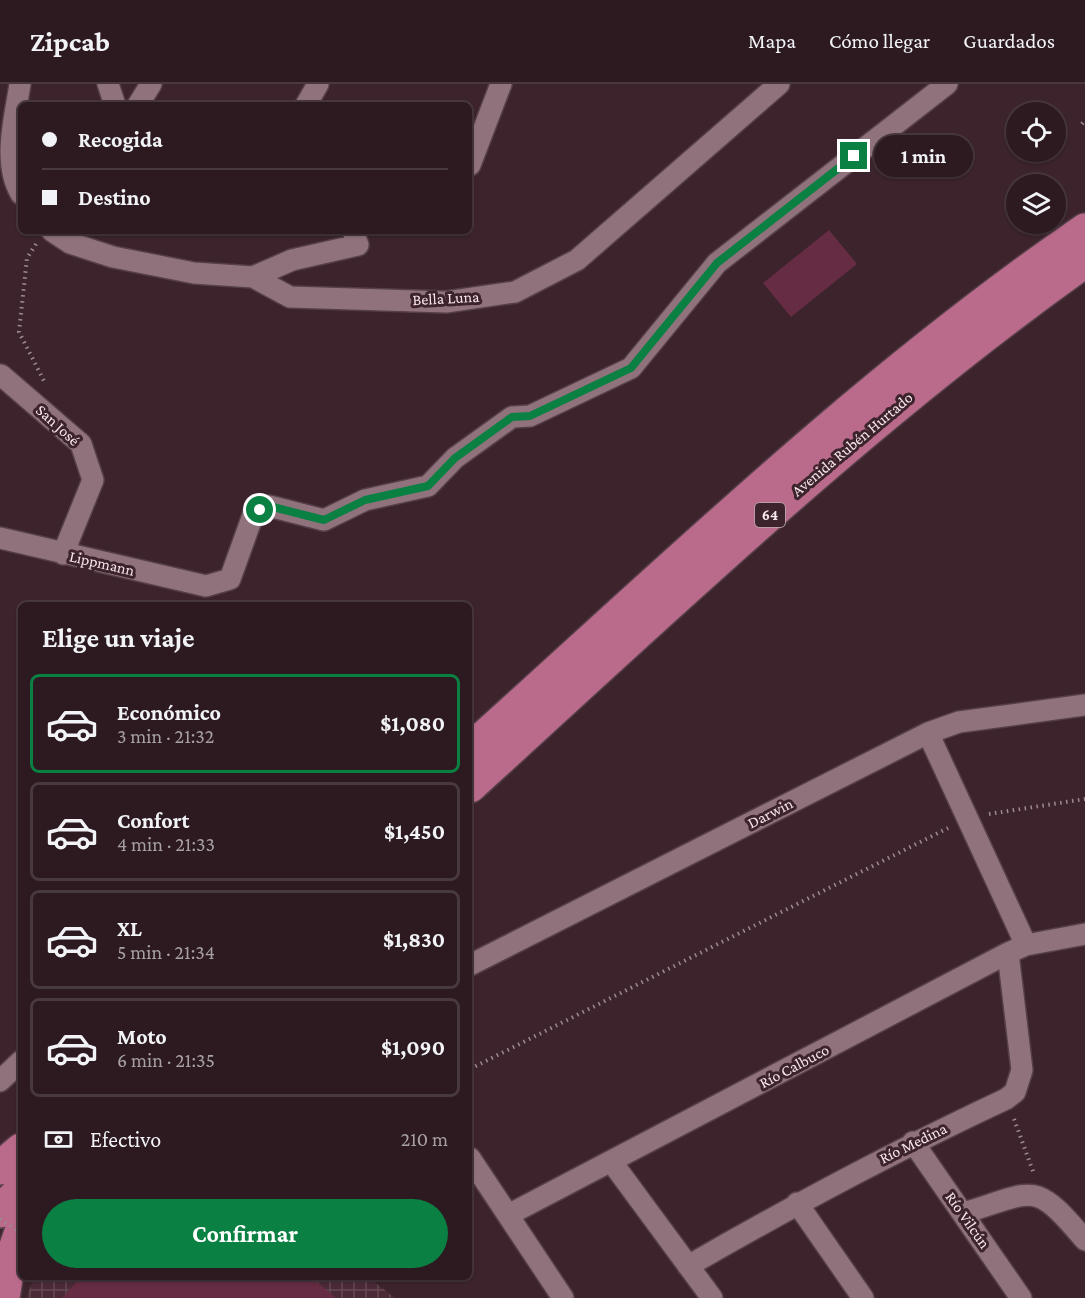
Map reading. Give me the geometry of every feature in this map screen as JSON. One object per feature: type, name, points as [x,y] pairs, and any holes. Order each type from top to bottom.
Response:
[{"type":"highway","name":"Avenida Rubén Hurtado","points":[[472,748],[877,389],[967,316],[1085,230]]},
{"type":"highway","name":"Avenida Rubén Hurtado","points":[[472,784],[829,462],[983,336],[1085,261]]},
{"type":"highway","points":[[0,1168],[18,1153]]},
{"type":"highway","points":[[0,1211],[18,1194]]},
{"type":"highway","points":[[3,1298],[7,1272],[18,1241]]},
{"type":"street","points":[[18,189],[11,147],[20,84]]},
{"type":"street","points":[[108,84],[114,102]]},
{"type":"street","points":[[140,102],[151,84]]},
{"type":"street","points":[[308,102],[318,84]]},
{"type":"street","points":[[472,160],[501,84]]},
{"type":"street","name":"Bella Luna","points":[[45,236],[113,257],[194,273],[253,277],[290,297],[446,302],[515,292],[577,260],[779,84]]},
{"type":"street","name":"Lippmann","points":[[0,538],[206,586],[230,579],[252,515],[260,510],[269,506],[324,520],[365,500],[428,486],[455,458],[512,417],[530,416],[631,368],[717,263],[947,84]]},
{"type":"street","points":[[253,277],[292,260],[358,246],[354,234]]},
{"type":"street","name":"San José","points":[[1,375],[81,444],[92,472],[93,480],[63,554]]},
{"type":"street","name":"Darwin","points":[[472,965],[928,733],[958,722],[1085,705]]},
{"type":"street","points":[[928,733],[967,818],[1017,949],[1022,1070],[1014,1092],[1006,1099]]},
{"type":"street","name":"Río Calbuco","points":[[508,1215],[1017,949],[1085,934]]},
{"type":"street","points":[[0,1081],[18,1064]]},
{"type":"street","name":"Río Medina","points":[[688,1266],[796,1203],[913,1142],[1006,1099]]},
{"type":"street","name":"Río Vilcún","points":[[913,1142],[1021,1298]]},
{"type":"street","points":[[472,1161],[563,1298]]},
{"type":"street","points":[[611,1161],[712,1298]]},
{"type":"street","points":[[964,1213],[1027,1193],[1043,1196],[1055,1204],[1085,1240]]},
{"type":"street","points":[[796,1203],[863,1298]]},
{"type":"path","points":[[45,236],[27,258],[19,332],[45,384]]},
{"type":"path","points":[[472,1069],[967,818],[1085,799]]},
{"type":"path","points":[[1006,1099],[1043,1196]]},
{"type":"path","points":[[0,1219],[18,1231]]},
{"type":"shaded area","points":[[829,230],[857,264],[791,317],[763,283]]},
{"type":"shaded area","points":[[33,1280],[372,1280],[395,1298],[26,1298]]},
{"type":"shaded area","points":[[78,1280],[315,1280],[336,1298],[62,1298]]},
{"type":"route","points":[[260,510],[269,506],[324,520],[365,500],[428,486],[455,458],[512,417],[530,416],[631,368],[717,263],[854,156]]}]
